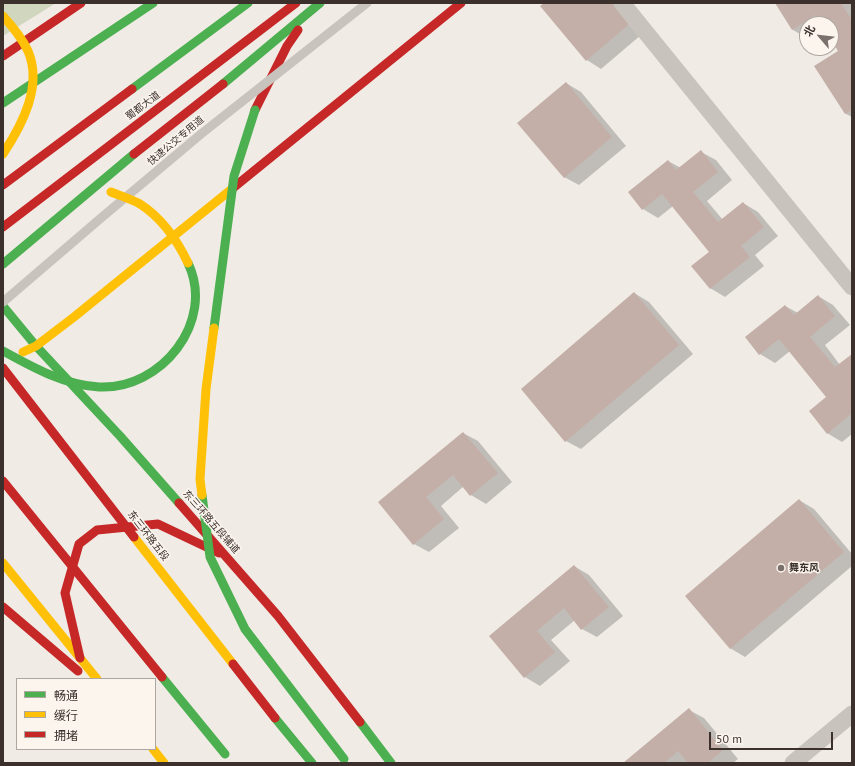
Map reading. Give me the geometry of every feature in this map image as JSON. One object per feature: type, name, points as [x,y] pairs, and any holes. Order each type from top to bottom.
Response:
[{"type":"main road","points":[[3,56],[81,3]]},
{"type":"main road","points":[[3,103],[153,3]]},
{"type":"main road","name":"蜀都大道","points":[[3,185],[248,3]]},
{"type":"main road","name":"蜀都大道","points":[[3,227],[296,3]]},
{"type":"main road","points":[[3,264],[152,139],[223,84],[320,3]]},
{"type":"main road","points":[[3,363],[36,346],[74,317],[461,3]]},
{"type":"main road","points":[[313,10],[287,46],[255,110],[234,176],[206,389],[200,479],[210,557],[244,629],[346,761]]},
{"type":"main road","points":[[3,16],[22,40],[32,64],[33,76],[31,93],[25,115],[14,138],[3,154]]},
{"type":"main road","points":[[3,351],[40,371],[78,384],[98,387],[117,386],[137,382],[154,371],[170,357],[184,341],[192,324],[196,300],[195,283],[190,264],[181,247],[162,222],[134,201],[111,192],[96,190],[77,192]]},
{"type":"main road","points":[[34,203],[60,193]]},
{"type":"main road","name":"东三环路五段辅道","points":[[3,306],[36,346],[120,436],[278,616],[391,763]]},
{"type":"main road","name":"东三环路五段","points":[[3,368],[275,718],[312,763]]},
{"type":"main road","points":[[3,481],[232,763]]},
{"type":"main road","points":[[80,658],[65,593],[79,544],[97,530],[158,524],[227,558]]},
{"type":"main road","points":[[3,563],[96,678]]},
{"type":"main road","points":[[3,607],[86,678]]},
{"type":"main road","points":[[154,750],[164,763]]},
{"type":"street","points":[[622,3],[852,287]]},
{"type":"street","points":[[793,763],[852,714]]},
{"type":"lane","name":"快速公交专用道","points":[[3,302],[196,139],[367,3]]},
{"type":"green space","points":[[3,3],[56,3],[3,36]]},
{"type":"building","points":[[544,3],[620,3],[634,20],[586,61],[540,6]]},
{"type":"building","points":[[775,3],[841,3],[852,20],[852,110],[845,114],[814,66],[830,56],[839,56],[839,16],[799,16],[799,25],[792,30]]},
{"type":"building","points":[[566,82],[612,137],[564,178],[517,123]]},
{"type":"building","points":[[701,150],[718,172],[693,192],[718,222],[743,202],[764,227],[741,246],[750,257],[710,289],[691,266],[709,252],[662,194],[642,210],[628,192],[668,160],[676,170]]},
{"type":"building","points":[[634,292],[679,345],[565,442],[521,389]]},
{"type":"building","points":[[818,295],[835,316],[810,337],[835,367],[852,354],[852,413],[827,434],[809,411],[826,397],[779,339],[759,355],[745,337],[785,305],[794,315]]},
{"type":"building","points":[[463,432],[498,473],[470,496],[453,475],[426,497],[444,519],[413,545],[378,502]]},
{"type":"building","points":[[799,499],[844,552],[730,649],[685,596]]},
{"type":"building","points":[[574,565],[609,607],[581,630],[564,608],[537,631],[555,652],[524,678],[489,636]]},
{"type":"building","points":[[689,708],[723,750],[708,763],[688,763],[678,751],[664,763],[623,763]]},
{"type":"traffic: fast","points":[[3,103],[153,3]]},
{"type":"traffic: fast","points":[[132,89],[248,3]]},
{"type":"traffic: fast","points":[[223,84],[320,3]]},
{"type":"traffic: fast","points":[[214,328],[234,176],[255,110]]},
{"type":"traffic: fast","points":[[3,264],[134,154]]},
{"type":"traffic: fast","points":[[3,351],[49,374],[86,386],[99,387],[122,385],[143,377],[162,365],[177,348],[188,329],[195,308],[195,285],[188,263]]},
{"type":"traffic: fast","points":[[3,306],[36,346],[120,436],[179,503]]},
{"type":"traffic: fast","points":[[202,495],[210,557],[245,629],[344,759]]},
{"type":"traffic: fast","points":[[162,677],[225,754]]},
{"type":"traffic: fast","points":[[275,718],[312,763]]},
{"type":"traffic: fast","points":[[360,722],[391,763]]},
{"type":"traffic: slow","points":[[3,16],[17,33],[28,51],[32,64],[33,78],[32,91],[23,118],[3,154]]},
{"type":"traffic: slow","points":[[23,352],[36,346],[74,317],[233,188]]},
{"type":"traffic: slow","points":[[111,192],[140,204],[155,216],[174,238],[188,263]]},
{"type":"traffic: slow","points":[[202,495],[200,479],[206,389],[214,328]]},
{"type":"traffic: slow","points":[[134,537],[233,664]]},
{"type":"traffic: slow","points":[[3,563],[96,678]]},
{"type":"traffic: slow","points":[[154,750],[164,763]]},
{"type":"traffic: jam","points":[[3,56],[81,3]]},
{"type":"traffic: jam","points":[[3,227],[296,3]]},
{"type":"traffic: jam","points":[[233,188],[461,3]]},
{"type":"traffic: jam","points":[[255,110],[287,46],[298,30]]},
{"type":"traffic: jam","points":[[134,154],[223,84]]},
{"type":"traffic: jam","points":[[3,185],[132,89]]},
{"type":"traffic: jam","points":[[3,368],[134,537]]},
{"type":"traffic: jam","points":[[3,481],[162,677]]},
{"type":"traffic: jam","points":[[179,503],[278,616],[360,722]]},
{"type":"traffic: jam","points":[[80,658],[65,593],[79,544],[97,530],[158,524],[219,553]]},
{"type":"traffic: jam","points":[[3,607],[78,671]]},
{"type":"traffic: jam","points":[[233,664],[275,718]]},
{"type":"place","name":"舞东风","points":[[781,568]]}]
